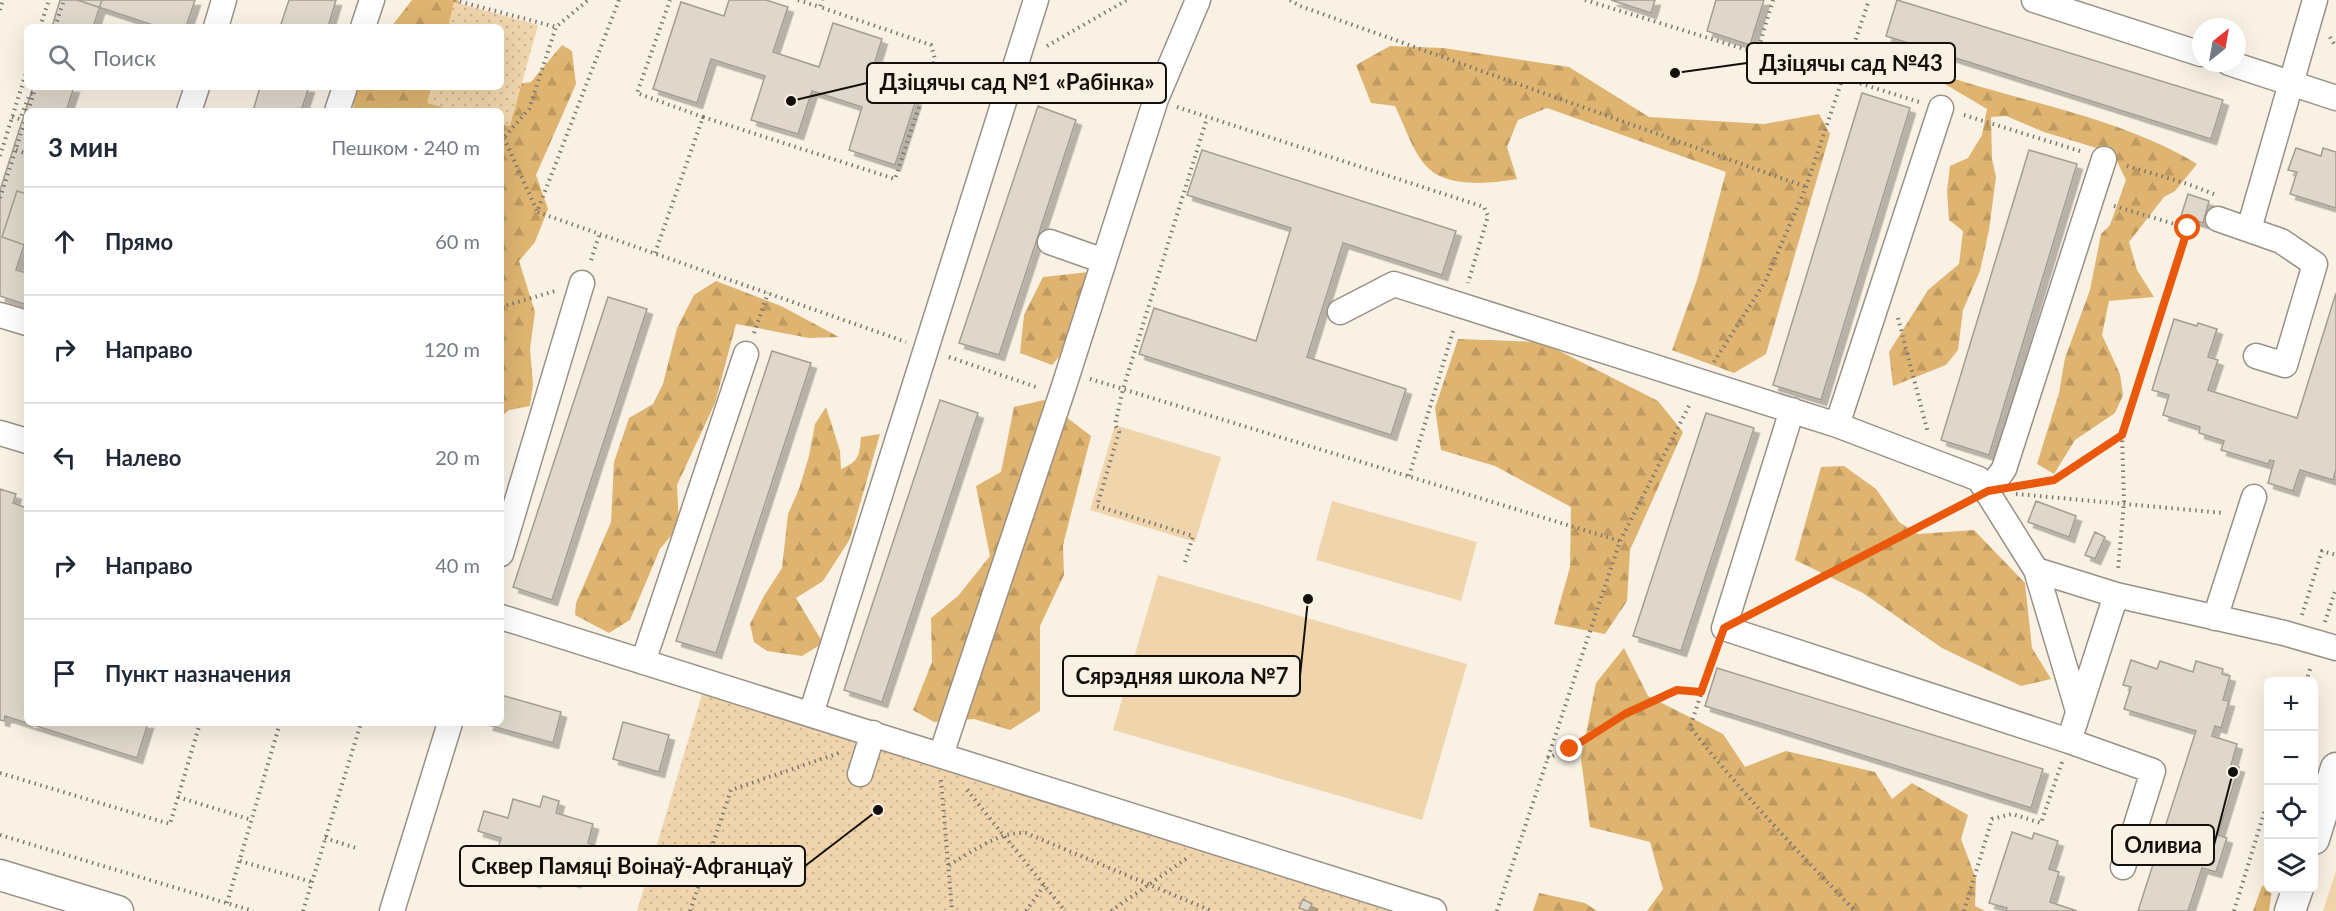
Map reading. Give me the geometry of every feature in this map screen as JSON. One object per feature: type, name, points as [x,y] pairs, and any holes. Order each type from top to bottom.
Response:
[{"type":"main road","points":[[2318,824],[2336,768]]},
{"type":"main road","points":[[0,875],[118,911]]},
{"type":"main road","points":[[2290,911],[2296,893]]},
{"type":"street","points":[[217,24],[224,0]]},
{"type":"street","points":[[364,24],[372,0]]},
{"type":"street","points":[[811,714],[1036,0]]},
{"type":"street","points":[[941,764],[1156,99],[1198,0]]},
{"type":"street","points":[[2034,0],[2192,51]]},
{"type":"street","points":[[2249,229],[2315,0]]},
{"type":"street","points":[[2246,68],[2336,98]]},
{"type":"street","points":[[190,108],[195,90]]},
{"type":"street","points":[[338,108],[344,90]]},
{"type":"street","points":[[1837,425],[1941,108]]},
{"type":"street","points":[[1988,491],[2004,469],[2104,159]]},
{"type":"street","points":[[2218,219],[2281,241],[2315,264],[2284,365],[2256,356]]},
{"type":"street","points":[[1050,242],[1104,261]]},
{"type":"street","points":[[504,544],[582,283]]},
{"type":"street","points":[[1340,312],[1394,284],[1792,410],[1979,478],[2036,570],[2078,711]]},
{"type":"street","points":[[0,315],[24,322]]},
{"type":"street","points":[[644,662],[747,354]]},
{"type":"street","points":[[1792,410],[1724,628],[2069,741],[2153,771],[2123,867]]},
{"type":"street","points":[[0,433],[24,440]]},
{"type":"street","points":[[2215,618],[2251,506]]},
{"type":"street","points":[[2036,570],[2116,595],[2295,636],[2336,648]]},
{"type":"street","points":[[2069,741],[2116,595]]},
{"type":"street","points":[[504,618],[873,733],[941,764],[1434,911]]},
{"type":"street","points":[[392,911],[449,726]]},
{"type":"street","points":[[860,774],[873,733]]},
{"type":"path","points":[[0,10],[3,0]]},
{"type":"path","points":[[41,24],[49,0]]},
{"type":"path","points":[[56,24],[64,0]]},
{"type":"path","points":[[454,0],[556,27]]},
{"type":"path","points":[[504,138],[529,109],[556,27],[588,0]]},
{"type":"path","points":[[537,212],[619,0]]},
{"type":"path","points":[[670,0],[637,93],[703,117],[895,179],[935,58],[931,45],[798,0]]},
{"type":"path","points":[[819,7],[822,0]]},
{"type":"path","points":[[1017,62],[1073,33],[1127,0]]},
{"type":"path","points":[[1290,0],[1299,6],[1806,187]]},
{"type":"path","points":[[1299,6],[1301,0]]},
{"type":"path","points":[[1585,0],[1757,53],[1773,0]]},
{"type":"path","points":[[1497,911],[1620,541],[1701,383],[1765,282],[1806,187],[1869,0]]},
{"type":"path","points":[[1843,78],[2188,184]]},
{"type":"path","points":[[0,156],[24,79]]},
{"type":"path","points":[[30,108],[35,90]]},
{"type":"path","points":[[24,108],[30,94],[34,93]]},
{"type":"path","points":[[12,117],[20,119],[24,109]]},
{"type":"path","points":[[1182,109],[1484,207],[1488,216],[1409,476]]},
{"type":"path","points":[[655,253],[703,117]]},
{"type":"path","points":[[1185,562],[1193,536],[1097,506],[1119,432],[1115,425],[1124,389],[1207,118]]},
{"type":"path","points":[[0,198],[24,125]]},
{"type":"path","points":[[504,144],[537,212],[1046,391],[1068,373],[1620,541]]},
{"type":"path","points":[[16,150],[24,153]]},
{"type":"path","points":[[2090,199],[2188,228],[2122,435],[2124,502],[2116,595]]},
{"type":"path","points":[[504,306],[582,283],[600,233]]},
{"type":"path","points":[[1886,274],[1936,462]]},
{"type":"path","points":[[747,354],[768,293]]},
{"type":"path","points":[[1856,911],[1784,836],[1690,728],[1724,628],[1988,491],[2054,480],[2122,435]]},
{"type":"path","points":[[1988,491],[2124,502],[2251,506]]},
{"type":"path","points":[[2295,636],[2322,551],[2336,555]]},
{"type":"path","points":[[1547,758],[1570,749],[1625,714],[1677,690],[1701,692]]},
{"type":"path","points":[[0,773],[170,824],[199,726]]},
{"type":"path","points":[[227,903],[279,726]]},
{"type":"path","points":[[303,911],[360,726]]},
{"type":"path","points":[[1964,911],[1992,819],[2012,814],[2041,823],[2069,741]]},
{"type":"path","points":[[690,911],[731,790],[847,750]]},
{"type":"path","points":[[941,764],[952,911]]},
{"type":"path","points":[[966,789],[1065,911]]},
{"type":"path","points":[[178,797],[252,820]]},
{"type":"path","points":[[2234,911],[2264,813]]},
{"type":"path","points":[[949,865],[1004,835],[1015,832],[1026,833],[1212,911]]},
{"type":"path","points":[[0,835],[252,911]]},
{"type":"path","points":[[325,838],[356,848]]},
{"type":"path","points":[[1114,910],[1192,854]]},
{"type":"path","points":[[240,861],[312,882]]},
{"type":"path","points":[[1026,911],[1045,884]]},
{"type":"shaded area","points":[[454,2],[538,25],[510,126],[504,125],[504,108],[444,108],[427,103],[430,90],[504,90],[504,24],[449,24]]},
{"type":"shaded area","points":[[1115,425],[1221,457],[1195,542],[1090,510]]},
{"type":"shaded area","points":[[1332,501],[1477,542],[1461,601],[1316,560]]},
{"type":"shaded area","points":[[1158,575],[1467,664],[1422,820],[1113,730]]},
{"type":"shaded area","points":[[703,691],[1408,911],[637,911]]},
{"type":"shaded area","points":[[2336,871],[2336,911],[2323,911]]},
{"type":"green space","points":[[412,0],[458,0],[469,24],[393,24]]},
{"type":"green space","points":[[562,45],[572,51],[576,84],[536,175],[548,209],[535,242],[519,261],[535,312],[530,349],[533,384],[530,406],[509,410],[504,414],[504,108],[353,108],[356,90],[504,90],[504,86],[531,82]]},
{"type":"green space","points":[[1390,46],[1443,48],[1569,67],[1649,117],[1764,124],[1819,114],[1830,134],[1766,354],[1734,373],[1672,350],[1697,280],[1726,172],[1547,108],[1518,120],[1507,147],[1517,179],[1479,183],[1452,180],[1441,176],[1430,170],[1418,155],[1395,106],[1371,103],[1356,65]]},
{"type":"green space","points":[[1906,61],[1951,78],[2110,125],[2169,149],[2197,164],[2175,191],[2164,197],[2129,242],[2137,270],[2154,297],[2109,301],[2102,335],[2120,374],[2123,395],[2115,413],[2075,440],[2054,474],[2037,464],[2059,393],[2065,358],[2090,290],[2101,234],[2110,225],[2126,180],[2113,153],[2044,132],[2006,116],[1991,117],[1992,159],[1996,177],[1989,230],[1980,271],[1963,310],[1958,350],[1946,365],[1893,386],[1889,352],[1928,290],[1959,264],[1963,231],[1949,220],[1947,191],[1950,166],[1968,158],[1982,135],[1987,109]]},
{"type":"green space","points":[[1089,272],[1069,345],[1052,365],[1020,353],[1024,315],[1043,277]]},
{"type":"green space","points":[[716,281],[781,306],[839,337],[809,338],[736,324],[715,403],[677,485],[679,526],[660,549],[630,620],[609,633],[575,615],[576,603],[611,522],[614,462],[629,418],[653,404],[663,384],[677,328],[694,295]]},
{"type":"green space","points":[[1458,339],[1542,342],[1658,401],[1683,432],[1630,550],[1627,601],[1605,634],[1554,624],[1570,567],[1571,507],[1495,466],[1441,450],[1435,408]]},
{"type":"green space","points":[[1044,400],[1091,436],[1063,545],[1064,575],[1040,626],[1040,711],[1010,730],[974,719],[934,722],[913,710],[932,662],[931,618],[958,596],[990,556],[976,486],[1001,472],[1014,407]]},
{"type":"green space","points":[[826,407],[840,451],[841,469],[857,458],[861,437],[880,434],[850,539],[823,581],[796,598],[823,643],[802,656],[767,651],[754,642],[750,624],[782,568],[788,514],[799,489],[809,456],[815,424]]},
{"type":"green space","points":[[1844,466],[1876,489],[1899,522],[1918,534],[1974,530],[2025,583],[2032,648],[2051,679],[2021,686],[1942,648],[1863,593],[1795,560],[1821,467]]},
{"type":"green space","points":[[1624,648],[1648,696],[1723,734],[1745,767],[1786,751],[1875,772],[1892,799],[1912,783],[1968,815],[1961,839],[1976,879],[1975,906],[1985,911],[1647,911],[1663,889],[1650,842],[1590,827],[1581,759],[1596,683]]},
{"type":"green space","points":[[2264,886],[2264,893],[2271,893],[2269,911],[2253,911]]},
{"type":"green space","points":[[1539,893],[1585,903],[1597,911],[1533,911]]},
{"type":"building","points":[[60,0],[102,0],[94,24],[53,24]]},
{"type":"building","points":[[77,0],[195,0],[187,24],[150,24]]},
{"type":"building","points":[[289,0],[336,0],[329,24],[281,24]]},
{"type":"building","points":[[729,0],[766,0],[788,7],[773,52],[819,67],[833,23],[882,39],[868,84],[916,100],[895,165],[849,150],[862,107],[812,91],[798,134],[751,120],[765,76],[711,59],[697,103],[653,89],[681,2],[724,16]]},
{"type":"building","points":[[1611,0],[1655,0],[1651,13]]},
{"type":"building","points":[[1716,0],[1764,0],[1750,45],[1707,31]]},
{"type":"building","points":[[1897,0],[2223,100],[2211,139],[1886,36]]},
{"type":"building","points":[[32,90],[73,90],[67,108],[26,108]]},
{"type":"building","points":[[259,90],[308,90],[302,108],[254,108]]},
{"type":"building","points":[[1862,93],[1910,108],[1821,400],[1773,385]]},
{"type":"building","points":[[1038,106],[1076,120],[999,355],[959,343]]},
{"type":"building","points":[[24,115],[24,245],[16,270],[24,272],[24,304],[0,296],[0,190]]},
{"type":"building","points":[[2296,148],[2321,156],[2323,148],[2336,152],[2336,208],[2290,194],[2297,172],[2288,170]]},
{"type":"building","points":[[1202,150],[1456,231],[1442,275],[1343,243],[1307,357],[1406,389],[1391,435],[1139,354],[1154,308],[1256,341],[1291,228],[1187,195]]},
{"type":"building","points":[[2029,150],[2077,164],[1989,455],[1941,440]]},
{"type":"building","points":[[17,191],[24,193],[24,245],[2,237]]},
{"type":"building","points":[[2188,194],[2209,201],[2203,223],[2181,216]]},
{"type":"building","points":[[2336,293],[2336,469],[2333,480],[2300,470],[2293,491],[2268,483],[2274,461],[2270,460],[2268,464],[2221,450],[2224,441],[2199,433],[2200,427],[2163,415],[2169,395],[2152,390],[2174,319],[2217,329],[2208,357],[2218,360],[2208,390],[2297,418]]},
{"type":"building","points":[[608,297],[647,309],[552,600],[513,587]]},
{"type":"building","points":[[772,351],[811,363],[716,653],[676,641]]},
{"type":"building","points":[[940,400],[978,413],[882,702],[844,690]]},
{"type":"building","points":[[1706,413],[1754,428],[1681,651],[1633,636]]},
{"type":"building","points":[[0,489],[16,494],[13,503],[24,507],[24,722],[5,716],[4,721],[0,720]]},
{"type":"building","points":[[2036,501],[2076,516],[2069,537],[2028,522]]},
{"type":"building","points":[[2095,532],[2105,537],[2095,559],[2085,555]]},
{"type":"building","points":[[2131,660],[2157,669],[2160,661],[2193,672],[2196,661],[2223,669],[2222,674],[2230,676],[2223,700],[2229,701],[2221,728],[2215,726],[2212,736],[2237,744],[2231,765],[2239,767],[2218,835],[2227,838],[2216,872],[2202,868],[2188,911],[2138,911],[2196,731],[2124,709],[2131,687],[2123,685]]},
{"type":"building","points":[[1717,668],[2043,769],[2031,808],[1705,706]]},
{"type":"building","points":[[504,696],[561,712],[553,743],[492,726],[504,726]]},
{"type":"building","points":[[623,722],[669,735],[659,772],[613,759]]},
{"type":"building","points":[[36,726],[147,726],[137,758]]},
{"type":"building","points":[[543,796],[559,801],[556,813],[593,824],[588,843],[594,845],[588,865],[581,863],[575,882],[538,871],[535,882],[518,877],[522,866],[495,859],[501,838],[478,831],[484,811],[508,818],[513,799],[540,807]]},
{"type":"building","points":[[2012,832],[2032,839],[2034,833],[2058,841],[2049,869],[2059,872],[2050,902],[2077,911],[2006,911],[2007,908],[1989,903]]},
{"type":"building","points":[[1303,899],[1312,904],[1308,911],[1299,908]]},
{"type":"place","name":"Дзіцячы сад №43","points":[[1675,73]]},
{"type":"place","name":"Дзіцячы сад №1 «Рабінка»","points":[[791,101]]},
{"type":"place","name":"Сярэдняя школа №7","points":[[1308,599]]},
{"type":"place","name":"Оливиа","points":[[2233,772]]},
{"type":"place","name":"Сквер Памяці Воінаў-Афганцаў","points":[[878,810]]},
{"type":"route","points":[[1570,749],[1625,714],[1677,690],[1701,692],[1724,628],[1988,491],[2054,480],[2122,435],[2188,228]]}]
